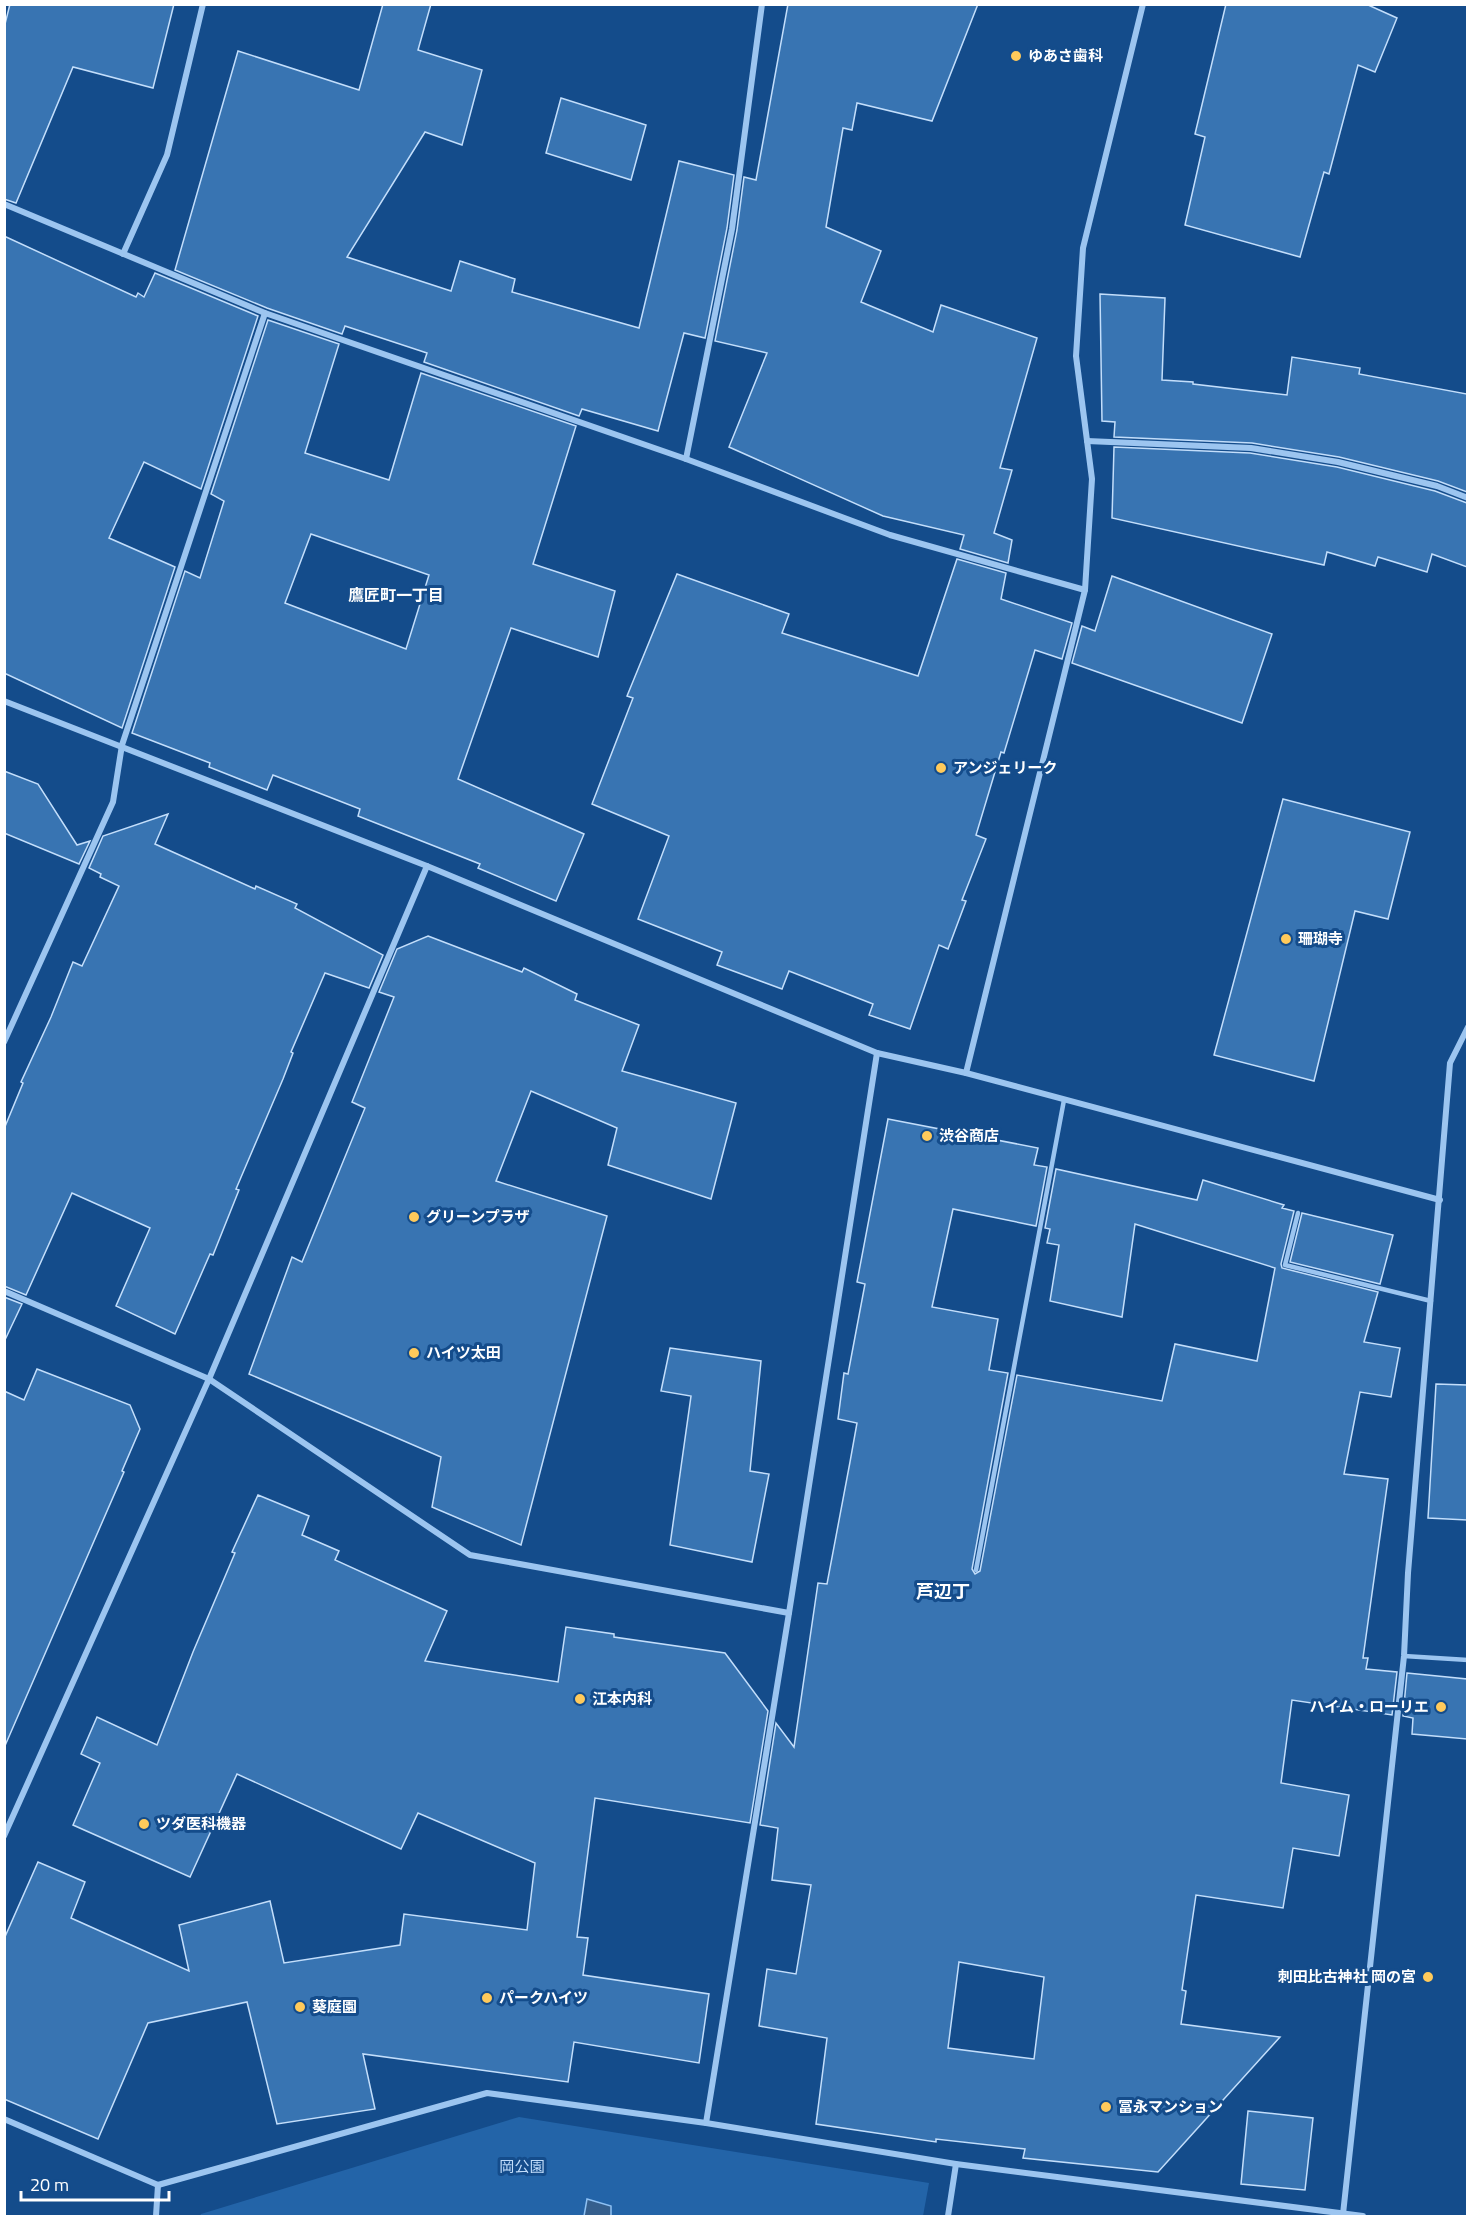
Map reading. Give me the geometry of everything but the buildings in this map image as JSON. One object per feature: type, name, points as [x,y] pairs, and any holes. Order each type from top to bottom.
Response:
[{"type":"street","points":[[123,254],[167,155],[203,4]]},
{"type":"street","points":[[686,459],[732,229],[762,4]]},
{"type":"street","points":[[966,1073],[1085,590],[1092,479],[1076,356],[1083,248],[1143,4]]},
{"type":"street","points":[[4,204],[265,313],[686,459],[890,535],[1085,590]]},
{"type":"street","points":[[4,1042],[113,802],[122,745],[265,313]]},
{"type":"street","points":[[1087,441],[1251,448],[1349,465],[1437,486],[1467,498]]},
{"type":"street","points":[[4,701],[122,745],[427,866],[877,1053],[966,1073],[1440,1200]]},
{"type":"street","points":[[4,1836],[209,1378],[427,866]]},
{"type":"street","points":[[1343,2214],[1404,1656],[1408,1573],[1450,1063],[1467,1027]]},
{"type":"street","points":[[706,2123],[877,1053]]},
{"type":"street","points":[[4,1291],[209,1378],[470,1555],[789,1613]]},
{"type":"street","points":[[4,2119],[158,2185],[487,2093],[706,2123],[956,2164],[1363,2217]]},
{"type":"street","points":[[948,2217],[956,2164]]},
{"type":"street","points":[[156,2217],[158,2185]]},
{"type":"lane","points":[[976,1570],[1064,1100]]},
{"type":"lane","points":[[1298,1213],[1285,1265],[1431,1300]]},
{"type":"lane","points":[[1404,1656],[1467,1660]]},
{"type":"green space","name":"岡公園","points":[[519,2117],[929,2183],[923,2216],[200,2216]]},
{"type":"shaded area","points":[[587,2199],[611,2206],[611,2216],[584,2216]]},
{"type":"place","name":"ゆあさ歯科","points":[[1016,56]]},
{"type":"place","name":"アンジェリーク","points":[[941,768]]},
{"type":"place","name":"珊瑚寺","points":[[1286,939]]},
{"type":"place","name":"渋谷商店","points":[[927,1136]]},
{"type":"place","name":"グリーンプラザ","points":[[414,1217]]},
{"type":"place","name":"ハイツ太田","points":[[414,1353]]},
{"type":"place","name":"江本内科","points":[[580,1699]]},
{"type":"place","name":"ハイム・ローリエ","points":[[1441,1707]]},
{"type":"place","name":"ツダ医科機器","points":[[144,1824]]},
{"type":"place","name":"刺田比古神社 岡の宮","points":[[1428,1977]]},
{"type":"place","name":"パークハイツ","points":[[487,1998]]},
{"type":"place","name":"葵庭園","points":[[300,2007]]},
{"type":"place","name":"冨永マンション","points":[[1106,2107]]},
{"type":"district","name":"鷹匠町一丁目","points":[[396,595]]},
{"type":"district","name":"芦辺丁","points":[[943,1592]]}]
